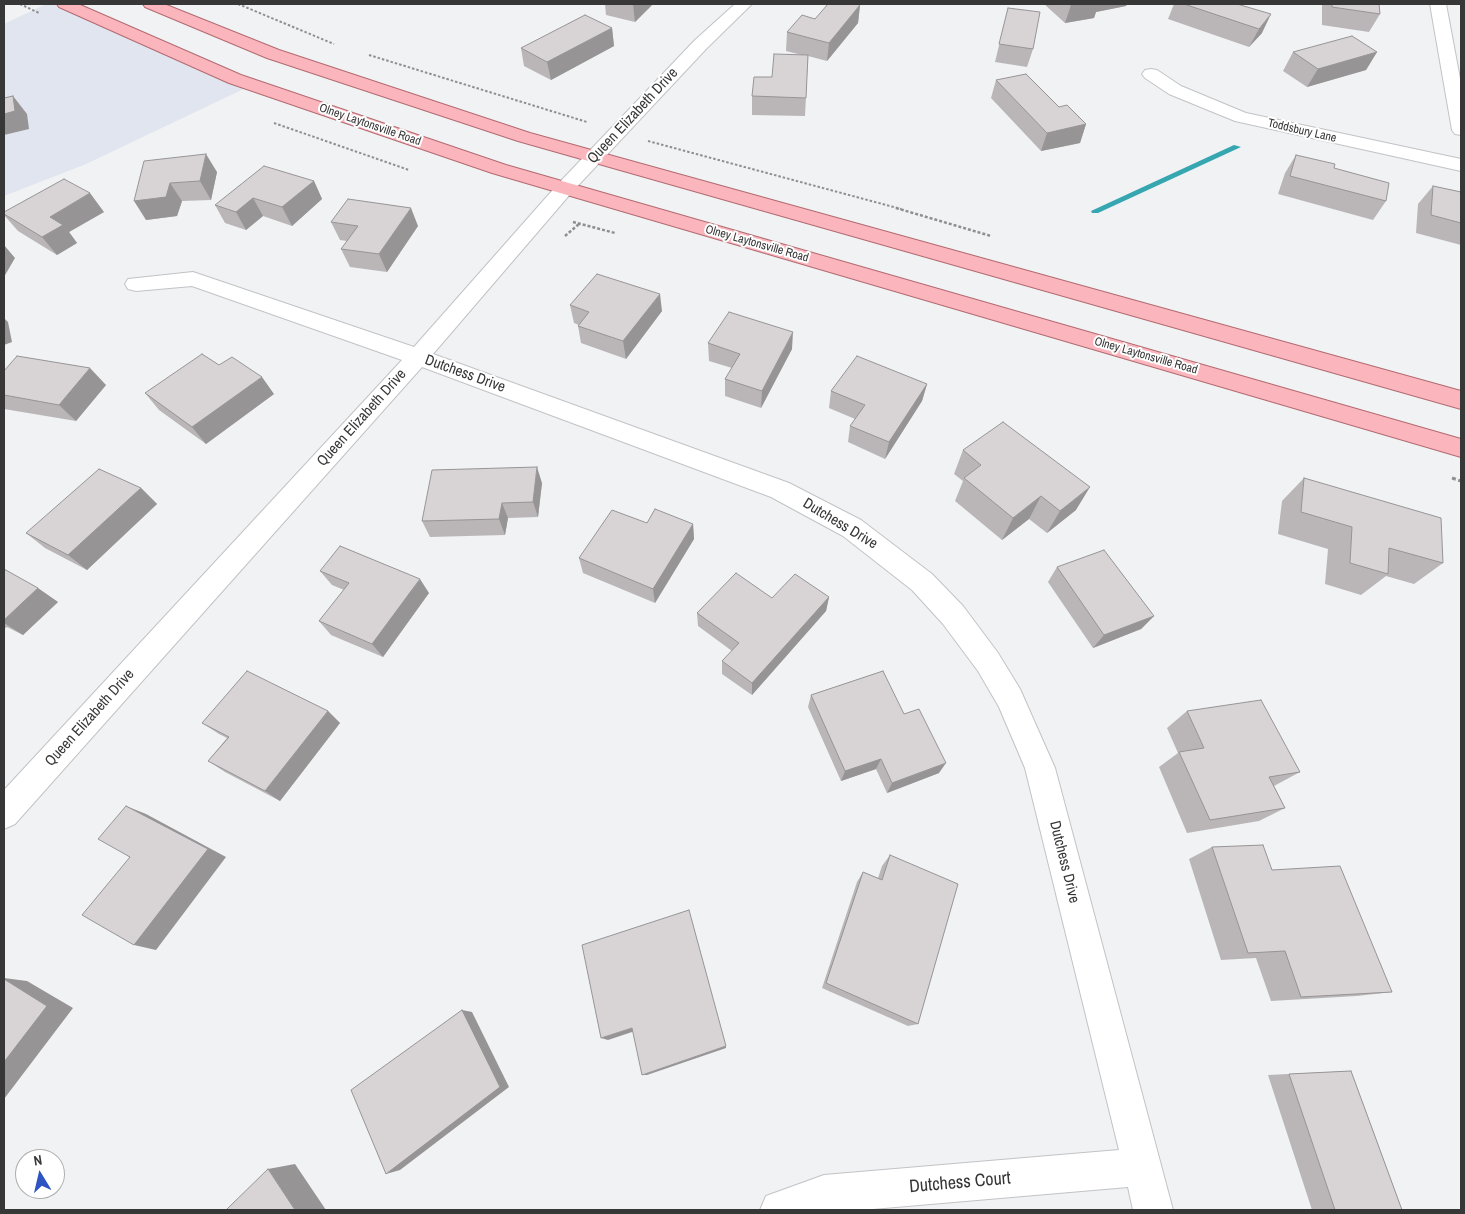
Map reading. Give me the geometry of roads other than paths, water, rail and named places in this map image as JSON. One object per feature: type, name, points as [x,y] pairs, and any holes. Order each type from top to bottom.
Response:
[{"type":"main road","name":"Olney Laytonsville Road","points":[[65,4],[235,79],[500,169],[1461,448]]},
{"type":"main road","points":[[151,4],[273,54],[524,137],[1461,400]]},
{"type":"street","name":"Queen Elizabeth Drive","points":[[4,813],[418,357],[565,188],[701,44],[744,4]]},
{"type":"street","points":[[1438,4],[1461,130]]},
{"type":"street","name":"Toddsbury Lane","points":[[1151,74],[1175,90],[1241,117],[1461,165]]},
{"type":"street","name":"Dutchess Drive","points":[[136,284],[193,278],[418,357],[780,490],[852,528],[922,582],[954,615],[988,662],[1010,699],[1040,768],[1153,1210]]},
{"type":"street","name":"Dutchess Court","points":[[780,1210],[824,1194],[1142,1167]]},
{"type":"waterway","points":[[1095,211],[1237,147]]}]
